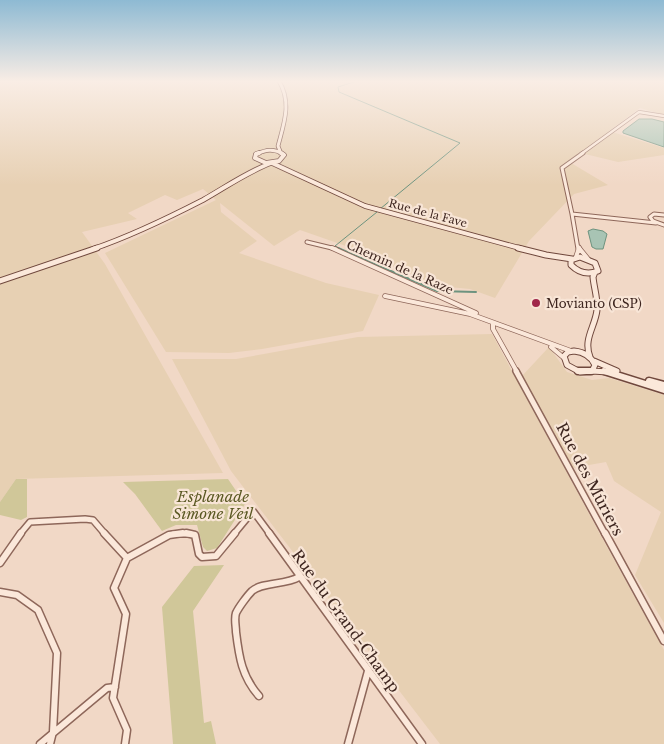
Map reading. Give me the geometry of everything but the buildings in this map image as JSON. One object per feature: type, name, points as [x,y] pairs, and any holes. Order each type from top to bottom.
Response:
[{"type":"main road","points":[[0,281],[140,230],[190,206],[255,169],[282,160],[284,155],[280,152],[278,146],[285,116]]},
{"type":"main road","points":[[236,179],[256,164],[256,154],[271,147],[282,131]]},
{"type":"main road","points":[[267,150],[280,152]]},
{"type":"main road","name":"Rue de la Fave","points":[[256,160],[286,168],[348,200],[384,212],[546,255],[582,272]]},
{"type":"main road","name":"Rue de la Fave","points":[[282,160],[288,167],[309,181]]},
{"type":"main road","name":"Rue de la Fave","points":[[546,255],[588,259]]},
{"type":"main road","points":[[570,265],[574,258]]},
{"type":"main road","points":[[588,259],[598,265],[598,271],[595,272],[593,277],[597,311],[586,350],[592,359],[594,368],[592,371]]},
{"type":"main road","points":[[582,272],[595,272]]},
{"type":"main road","points":[[582,272],[595,290]]},
{"type":"main road","points":[[590,331],[583,343],[566,354],[564,358],[567,365],[584,373],[604,371],[663,388]]},
{"type":"main road","points":[[572,351],[582,352],[592,359],[630,376],[663,388]]},
{"type":"street","points":[[574,258],[578,254],[578,246],[562,168],[634,116]]},
{"type":"street","points":[[572,214],[664,225]]},
{"type":"street","points":[[631,220],[650,217],[654,214],[664,215]]},
{"type":"street","points":[[650,217],[656,223]]},
{"type":"street","name":"Chemin de la Raze","points":[[307,242],[334,248],[460,305],[481,317]]},
{"type":"street","points":[[578,246],[588,259]]},
{"type":"street","points":[[385,296],[452,309],[481,317],[493,327],[572,351]]},
{"type":"street","name":"Rue des Mûriers","points":[[493,327],[664,641]]},
{"type":"street","points":[[541,341],[556,350],[564,358]]},
{"type":"street","name":"Rue du Grand-Champ","points":[[127,558],[179,530],[196,535],[199,554],[202,558],[216,556],[253,511],[299,578],[422,744]]},
{"type":"street","points":[[0,563],[23,529],[30,522],[38,520],[93,520],[127,558],[114,588],[126,614],[113,698],[127,730],[125,744]]},
{"type":"street","points":[[259,696],[250,687],[243,674],[235,621],[236,614],[252,591],[258,588],[291,582],[299,578]]},
{"type":"street","points":[[0,592],[18,595],[38,610],[57,653],[54,732],[50,744]]},
{"type":"street","points":[[348,744],[368,671]]},
{"type":"street","points":[[40,744],[107,688],[115,687]]},
{"type":"shaded area","points":[[0,116],[630,116],[609,131],[664,148],[664,155],[618,162],[585,154],[571,163],[608,185],[574,194],[529,241],[495,298],[470,289],[439,286],[343,245],[300,230],[274,246],[220,203],[221,212],[257,241],[239,253],[326,283],[379,295],[363,331],[262,349],[229,353],[166,352],[105,253],[216,200],[203,189],[177,200],[165,195],[128,213],[137,219],[82,232],[105,264],[223,473],[16,479],[0,502]]},
{"type":"shaded area","points":[[639,119],[652,119],[664,122],[664,147],[623,133],[623,131]]},
{"type":"shaded area","points":[[593,229],[607,234],[603,249],[592,247],[588,231]]},
{"type":"shaded area","points":[[492,334],[664,650],[664,744],[440,744],[231,471],[172,359],[236,359],[358,337]]},
{"type":"shaded area","points":[[549,347],[567,372],[592,380],[609,378],[664,395],[664,623],[635,575],[661,512],[614,481],[606,462],[572,468],[522,376]]},
{"type":"green space","points":[[16,479],[27,479],[27,517],[21,520],[0,515],[0,502]]},
{"type":"green space","name":"Esplanade Simone Veil","points":[[228,479],[245,504],[217,548],[207,551],[203,547],[197,525],[176,525],[162,531],[135,494],[123,482]]},
{"type":"green space","points":[[224,565],[193,611],[204,723],[211,721],[216,744],[173,744],[162,607],[194,566]]},
{"type":"waterway","points":[[380,209],[460,143],[395,116]]},
{"type":"waterway","points":[[341,249],[335,246],[377,212]]},
{"type":"waterway","points":[[338,248],[437,291],[476,292]]},
{"type":"place","name":"Movianto (CSP)","points":[[536,303]]}]
